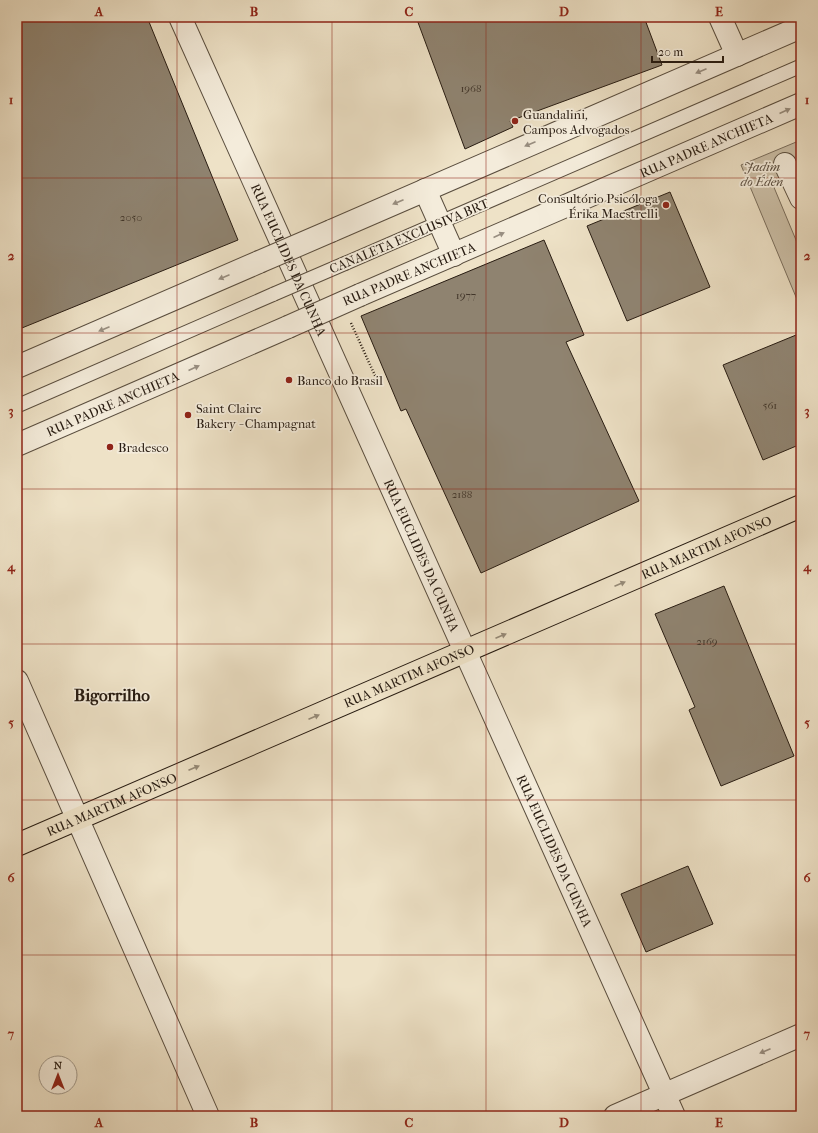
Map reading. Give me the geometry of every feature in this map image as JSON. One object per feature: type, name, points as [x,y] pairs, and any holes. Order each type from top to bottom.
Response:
[{"type":"main road","name":"RUA MARTIM AFONSO","points":[[17,845],[801,506]]},
{"type":"street","name":"RUA EUCLIDES DA CUNHA","points":[[180,17],[674,1116]]},
{"type":"street","points":[[720,17],[737,55]]},
{"type":"street","points":[[17,367],[801,27]]},
{"type":"street","name":"RUA PADRE ANCHIETA","points":[[17,445],[801,104]]},
{"type":"street","points":[[786,164],[801,198]]},
{"type":"street","points":[[425,190],[454,255]]},
{"type":"street","points":[[17,681],[208,1116]]},
{"type":"street","points":[[615,1116],[801,1036]]},
{"type":"lane","name":"CANALETA EXCLUSIVA BRT","points":[[17,406],[801,66]]},
{"type":"path","points":[[348,391],[376,380],[349,319],[360,295]]},
{"type":"green space","name":"Jadim do Éden","points":[[801,140],[801,174],[773,185],[801,252],[801,309],[741,165]]},
{"type":"building","points":[[17,17],[147,17],[238,240],[17,330]]},
{"type":"building","points":[[416,17],[644,17],[662,65],[510,121],[513,127],[465,149]]},
{"type":"building","points":[[670,192],[710,287],[627,321],[587,226]]},
{"type":"building","points":[[544,240],[584,335],[566,342],[639,501],[481,573],[406,409],[401,411],[361,316]]},
{"type":"building","points":[[801,333],[801,444],[763,460],[723,365]]},
{"type":"building","points":[[724,586],[794,756],[721,786],[689,710],[695,707],[655,614]]},
{"type":"building","points":[[688,866],[713,924],[646,952],[621,894]]},
{"type":"place","name":"Guandalini, Campos Advogados","points":[[515,121]]},
{"type":"place","name":"Consultório Psicóloga Érika Maestrelli","points":[[666,205]]},
{"type":"place","name":"Banco do Brasil","points":[[289,380]]},
{"type":"place","name":"Saint Claire Bakery - Champagnat","points":[[188,415]]},
{"type":"place","name":"Bradesco","points":[[110,447]]},
{"type":"district","name":"Bigorrilho","points":[[112,695]]}]
